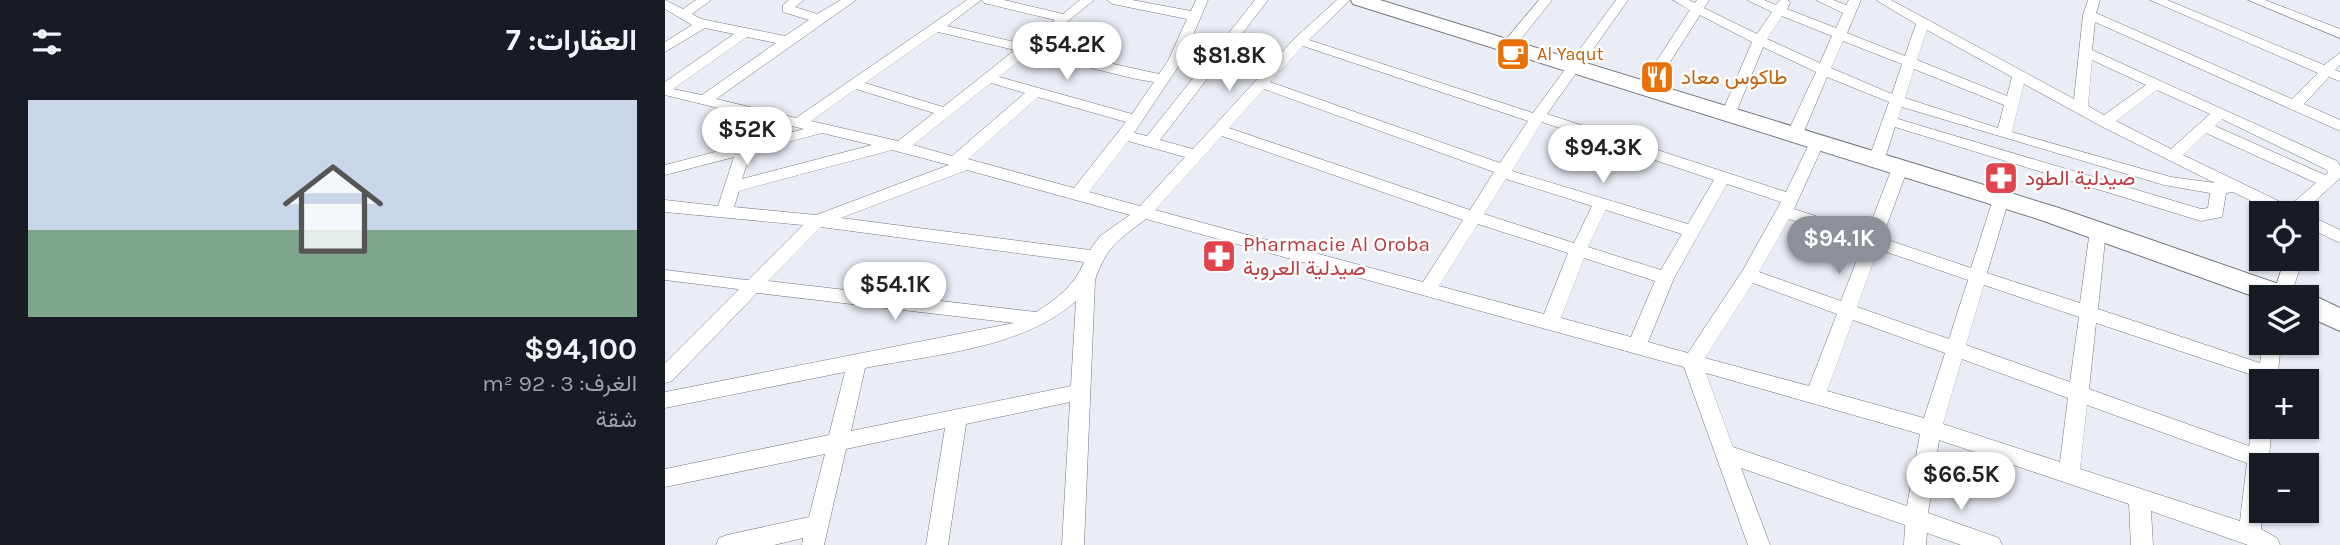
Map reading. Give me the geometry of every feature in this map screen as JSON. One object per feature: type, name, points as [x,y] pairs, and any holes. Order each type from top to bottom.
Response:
[{"type":"main road","points":[[1360,0],[2098,230],[2251,285]]},
{"type":"main road","points":[[2319,311],[2340,320]]},
{"type":"street","points":[[684,14],[705,0]]},
{"type":"street","points":[[798,0],[789,5],[788,9],[819,19]]},
{"type":"street","points":[[705,100],[850,0]]},
{"type":"street","points":[[797,124],[975,0]]},
{"type":"street","points":[[988,0],[1065,18]]},
{"type":"street","points":[[732,187],[896,146],[945,112],[1088,0]]},
{"type":"street","points":[[1113,0],[1194,16]]},
{"type":"street","points":[[1077,196],[1125,135],[1175,61],[1202,0]]},
{"type":"street","points":[[1150,142],[1262,0]]},
{"type":"street","points":[[1073,545],[1086,280],[1094,257],[1105,240],[1142,214],[1300,41],[1345,0]]},
{"type":"street","points":[[1508,46],[1546,0]]},
{"type":"street","points":[[1427,290],[1572,66],[1622,0]]},
{"type":"street","points":[[1679,0],[1701,5],[1760,39],[1896,100],[2004,134],[2161,178],[2225,188]]},
{"type":"street","points":[[1753,0],[1783,5],[1840,33],[2012,103]]},
{"type":"street","points":[[1692,362],[1749,275],[1787,205],[1823,69],[1852,6],[1822,0]]},
{"type":"street","points":[[1882,0],[2019,77],[2172,156],[2225,188],[2258,201]]},
{"type":"street","points":[[2080,109],[2089,15],[2094,0]]},
{"type":"street","points":[[2156,0],[2340,77]]},
{"type":"street","points":[[2254,0],[2340,34]]},
{"type":"street","points":[[665,4],[704,23],[788,41]]},
{"type":"street","points":[[1649,91],[1663,62],[1701,5]]},
{"type":"street","points":[[1728,115],[1760,39],[1783,5]]},
{"type":"street","points":[[2089,15],[2340,126]]},
{"type":"street","points":[[665,48],[704,23]]},
{"type":"street","points":[[1877,161],[1923,23]]},
{"type":"street","points":[[935,27],[1162,79]]},
{"type":"street","points":[[665,90],[745,33]]},
{"type":"street","points":[[1300,41],[1723,178],[1873,240],[2249,371]]},
{"type":"street","points":[[2086,52],[2327,162],[2336,172],[2313,201]]},
{"type":"street","points":[[2294,106],[2340,57]]},
{"type":"street","points":[[2004,134],[2019,77]]},
{"type":"street","points":[[989,78],[1135,120]]},
{"type":"street","points":[[854,84],[945,112]]},
{"type":"street","points":[[1262,84],[1504,171],[1601,204],[1693,231]]},
{"type":"street","points":[[2104,121],[2156,84]]},
{"type":"street","points":[[665,90],[961,163],[1815,396],[1931,429],[2069,474],[2249,534],[2269,545]]},
{"type":"street","points":[[665,375],[673,358],[754,286],[817,220],[961,163],[1036,92]]},
{"type":"street","points":[[2172,156],[2220,113]]},
{"type":"street","points":[[1889,121],[2201,215],[2216,213],[2225,188]]},
{"type":"street","points":[[2205,127],[2327,182]]},
{"type":"street","points":[[665,170],[821,129]]},
{"type":"street","points":[[1220,130],[1474,217],[1665,278]]},
{"type":"street","points":[[1125,135],[1196,156]]},
{"type":"street","points":[[724,212],[744,149]]},
{"type":"street","points":[[1815,396],[1900,168]]},
{"type":"street","points":[[1637,346],[1665,278],[1723,178]]},
{"type":"street","points":[[1915,545],[1916,519],[1931,429],[2001,199]]},
{"type":"street","points":[[1550,323],[1601,204]]},
{"type":"street","points":[[665,206],[817,220],[1094,257]]},
{"type":"street","points":[[2319,227],[2340,237]]},
{"type":"street","points":[[2069,474],[2098,230]]},
{"type":"street","points":[[1749,275],[1954,347],[2079,396],[2249,455]]},
{"type":"street","points":[[665,400],[1016,331],[1041,320],[1067,302],[1086,280]]},
{"type":"street","points":[[754,286],[1041,320]]},
{"type":"street","points":[[1692,362],[1759,545]]},
{"type":"street","points":[[727,545],[815,535],[857,363]]},
{"type":"street","points":[[665,478],[1080,392]]},
{"type":"street","points":[[936,545],[957,418]]},
{"type":"street","points":[[1725,453],[1991,545]]},
{"type":"street","points":[[2139,497],[2143,545]]},
{"type":"street","points":[[2249,534],[2250,523]]},
{"type":"lane","points":[[665,275],[754,286]]},
{"type":"place","name":"Al Yaqut","points":[[1513,54]]},
{"type":"place","name":"طاكوس معاد","points":[[1657,77]]},
{"type":"place","name":"صيدلية الطود","points":[[2001,178]]},
{"type":"place","name":"Pharmacie Al Oroba صيدلية العروبة","points":[[1219,256]]}]
